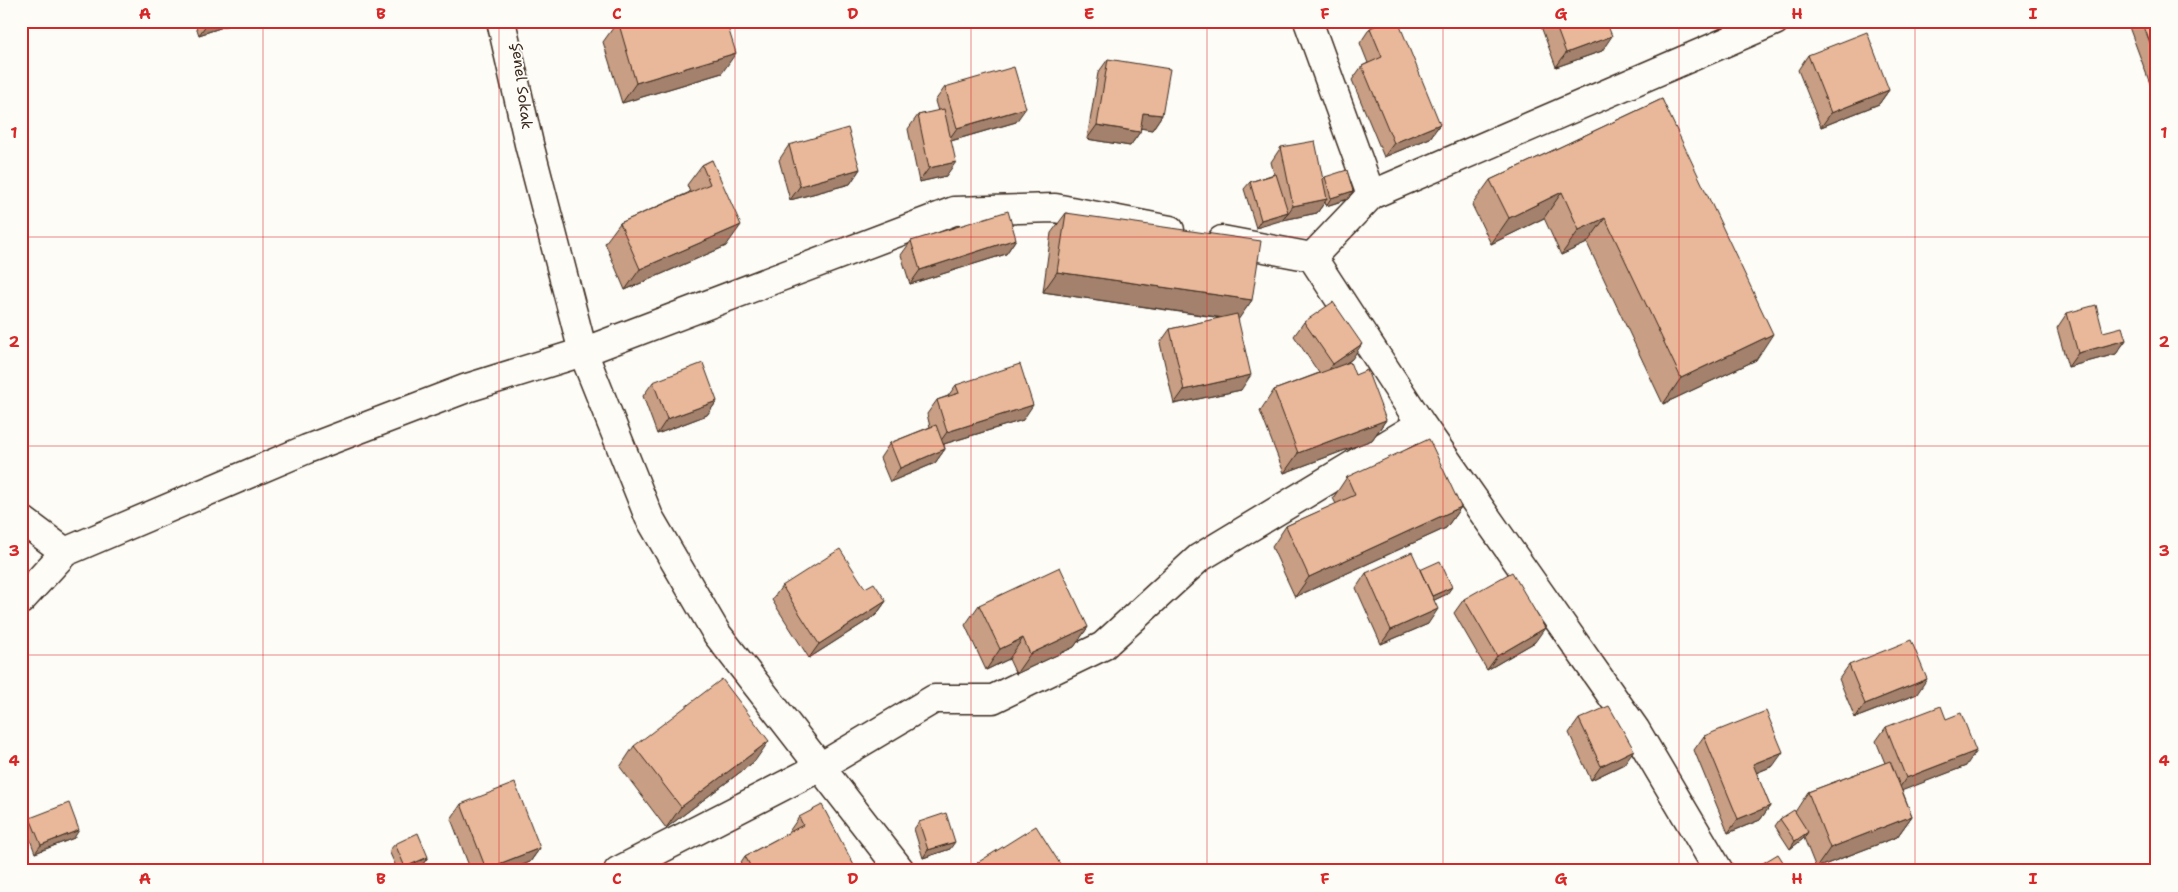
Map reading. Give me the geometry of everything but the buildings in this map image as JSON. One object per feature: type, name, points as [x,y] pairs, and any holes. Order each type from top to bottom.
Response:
[{"type":"street","name":"Şenel Sokak","points":[[501,21],[529,144]]},
{"type":"street","name":"Şenel Sokak","points":[[513,21],[529,144]]},
{"type":"street","points":[[1308,21],[1370,195]]},
{"type":"street","points":[[1312,257],[1370,195],[1775,21]]},
{"type":"street","points":[[529,144],[584,352],[649,517],[717,634],[901,871]]},
{"type":"street","points":[[21,600],[65,552],[307,449],[467,388],[584,352],[954,211],[1055,208],[1312,257],[1422,424],[1635,729],[1719,871]]},
{"type":"street","points":[[618,871],[820,767],[934,699],[993,700],[1103,646],[1198,558],[1422,424]]},
{"type":"street","points":[[21,519],[65,552]]}]
